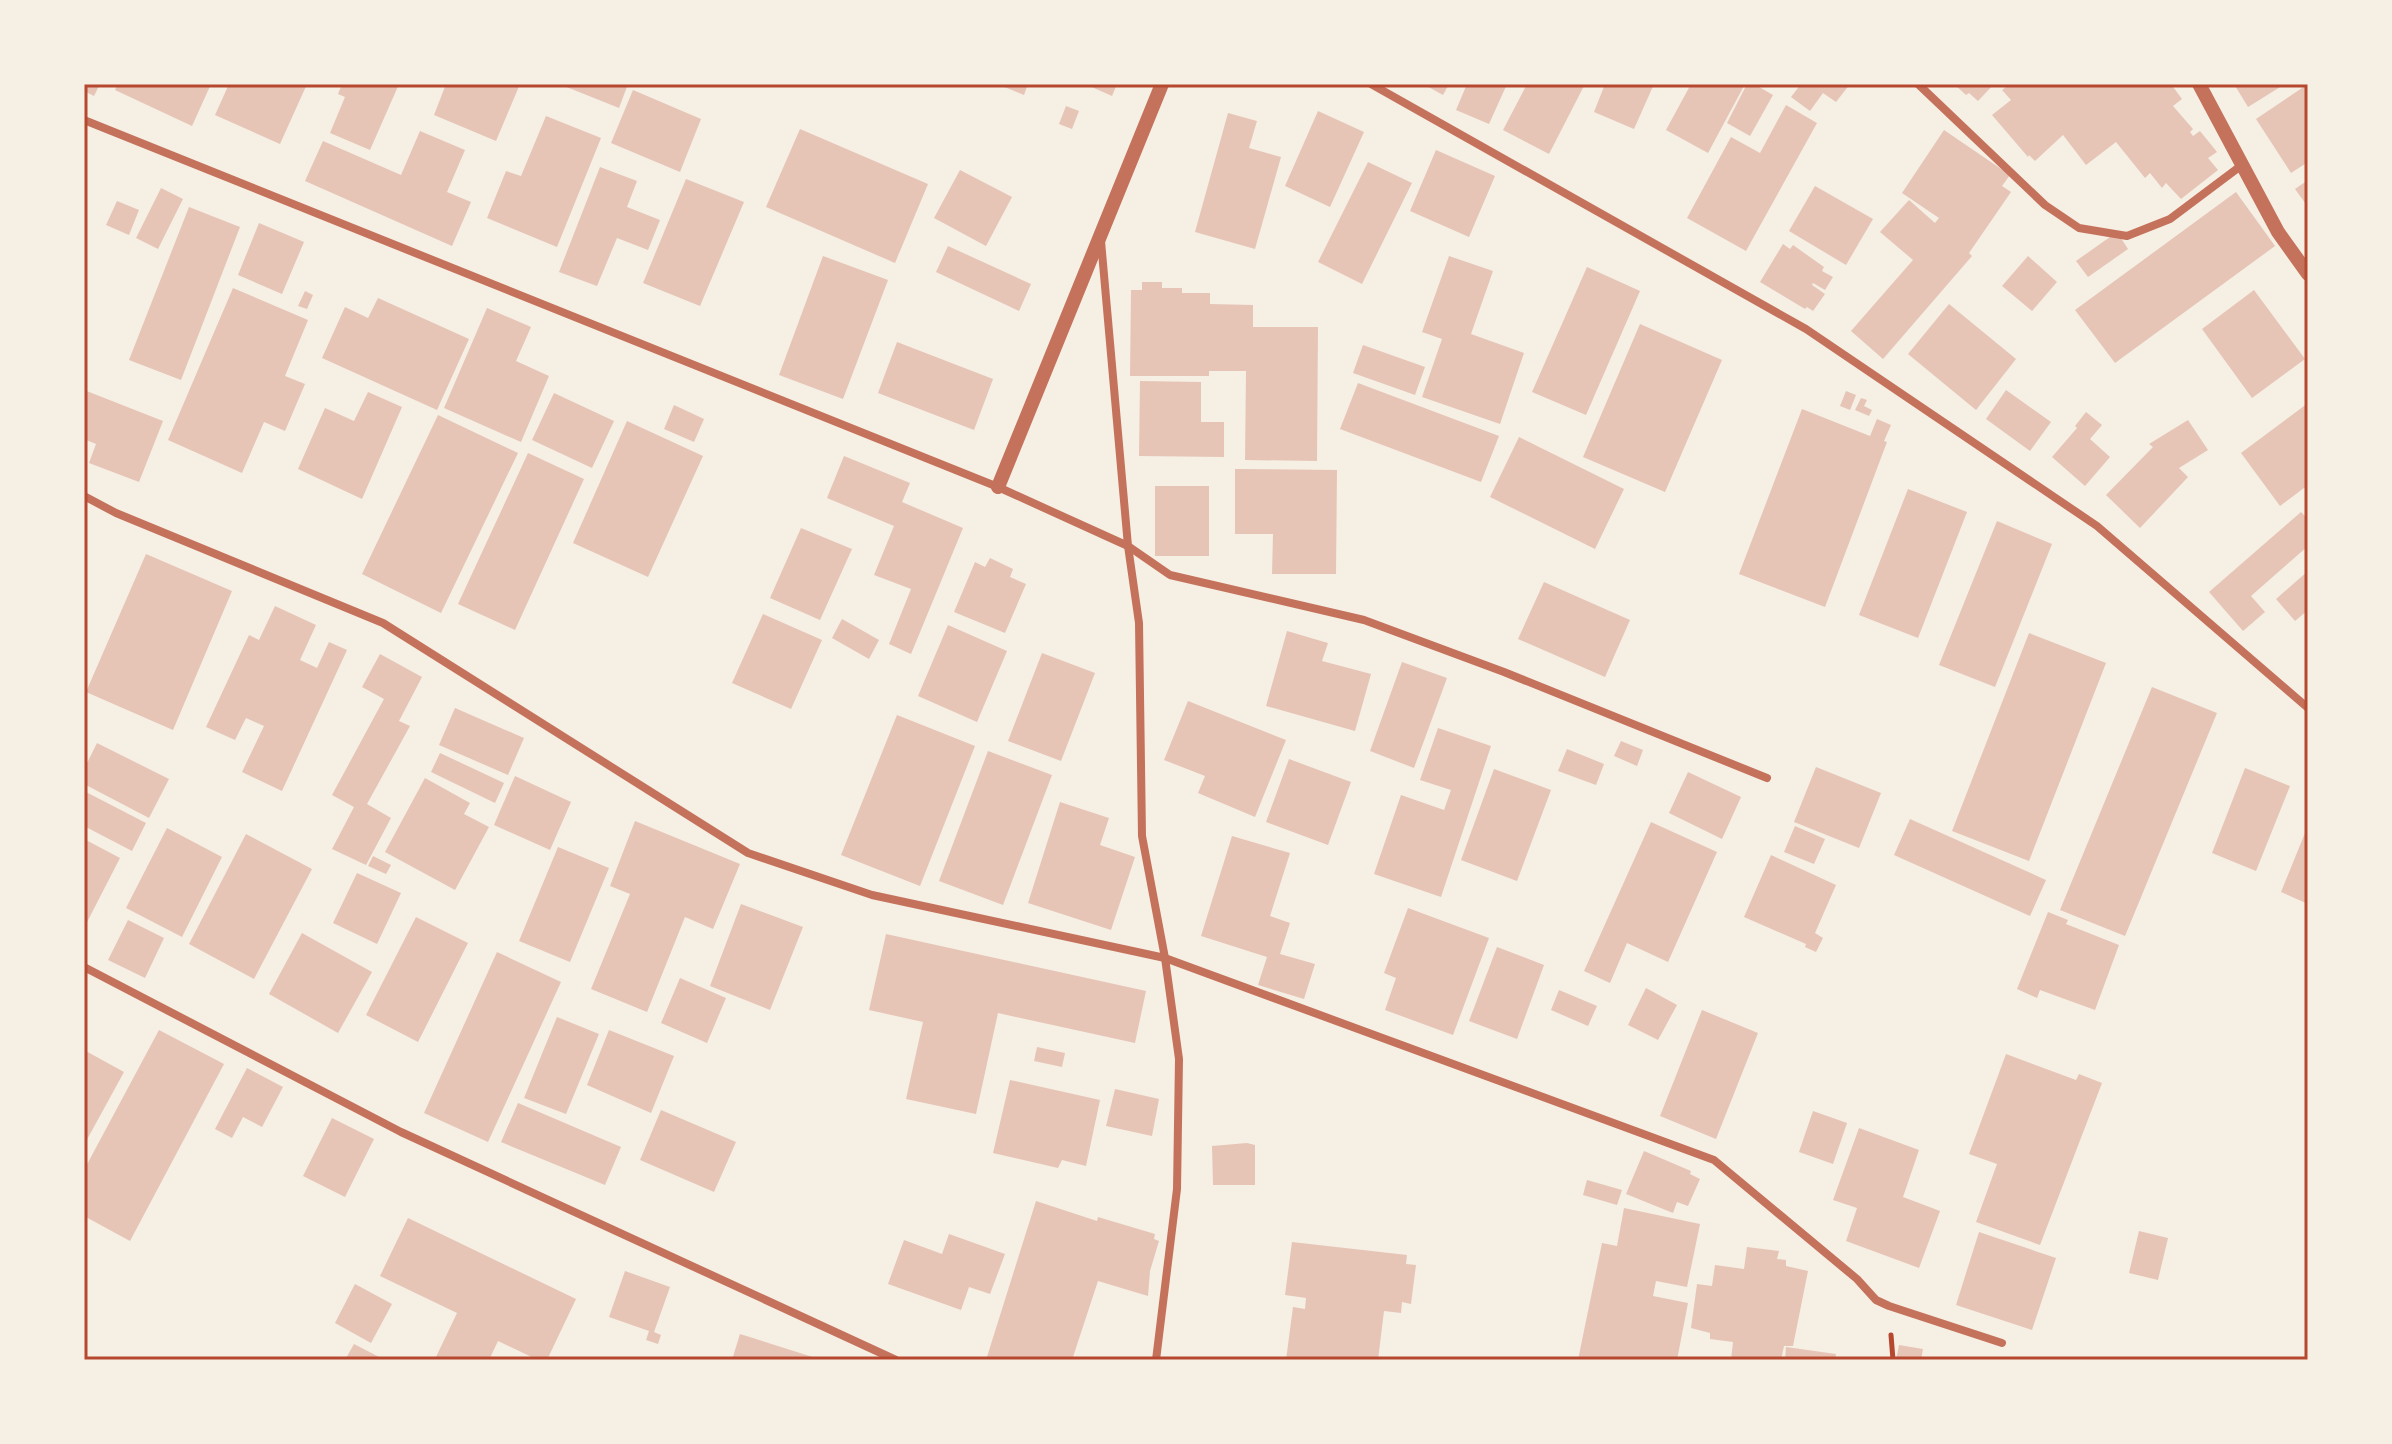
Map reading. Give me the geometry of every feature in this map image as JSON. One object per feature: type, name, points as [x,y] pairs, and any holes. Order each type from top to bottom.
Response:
[{"type":"street","points":[[998,487],[1162,84]]},
{"type":"street","points":[[1371,84],[1806,329],[2097,526],[2308,708]]},
{"type":"street","points":[[1918,84],[2045,205],[2079,228],[2127,236],[2170,219],[2242,165]]},
{"type":"street","points":[[2199,84],[2278,232],[2308,274]]},
{"type":"street","points":[[84,120],[998,487],[1128,546],[1170,575],[1364,620],[1504,672],[1767,778]]},
{"type":"street","points":[[1100,236],[1128,546],[1139,623],[1142,836],[1165,958],[1179,1059],[1177,1189],[1156,1360]]},
{"type":"street","points":[[84,496],[116,513],[383,623],[748,853],[872,895],[1165,958],[1714,1160],[1847,1270],[1876,1300],[2002,1343]]},
{"type":"street","points":[[84,967],[401,1132],[896,1360]]},
{"type":"building","points":[[84,84],[100,84],[94,96],[84,91]]},
{"type":"building","points":[[118,84],[211,84],[192,126],[115,90]]},
{"type":"building","points":[[229,84],[307,84],[280,144],[215,115]]},
{"type":"building","points":[[342,84],[399,84],[370,150],[330,133],[345,97],[338,94]]},
{"type":"building","points":[[446,84],[520,84],[496,141],[434,115]]},
{"type":"building","points":[[559,84],[628,84],[619,108]]},
{"type":"building","points":[[997,84],[1028,84],[1024,95]]},
{"type":"building","points":[[1085,84],[1117,84],[1112,96]]},
{"type":"building","points":[[1423,84],[1449,84],[1443,95]]},
{"type":"building","points":[[1467,84],[1507,84],[1489,124],[1456,110]]},
{"type":"building","points":[[1527,84],[1585,84],[1549,154],[1503,130]]},
{"type":"building","points":[[1605,84],[1654,84],[1634,129],[1594,112]]},
{"type":"building","points":[[1691,84],[1745,84],[1708,153],[1666,130]]},
{"type":"building","points":[[1747,84],[1754,84],[1773,95],[1750,136],[1727,123]]},
{"type":"building","points":[[1801,84],[1850,84],[1836,102],[1823,93],[1810,111],[1791,97]]},
{"type":"building","points":[[1954,84],[1994,84],[1978,101]]},
{"type":"building","points":[[2010,84],[2171,84],[2182,99],[2173,106],[2193,129],[2190,132],[2193,136],[2200,131],[2217,152],[2208,158],[2218,170],[2181,199],[2166,183],[2162,188],[2150,173],[2145,178],[2116,142],[2086,165],[2063,135],[2035,161],[1992,115],[2011,100],[2002,90]]},
{"type":"building","points":[[2234,84],[2285,84],[2248,107]]},
{"type":"building","points":[[2308,84],[2308,162],[2291,173],[2256,119]]},
{"type":"building","points":[[633,90],[701,119],[680,172],[611,143]]},
{"type":"building","points":[[1786,105],[1817,123],[1746,251],[1687,218],[1731,137],[1760,153]]},
{"type":"building","points":[[1066,106],[1079,111],[1072,129],[1059,124]]},
{"type":"building","points":[[1318,111],[1364,132],[1330,207],[1285,186]]},
{"type":"building","points":[[1228,113],[1257,121],[1249,148],[1281,157],[1255,249],[1195,232]]},
{"type":"building","points":[[546,116],[601,138],[557,247],[487,218],[506,171],[521,176]]},
{"type":"building","points":[[800,129],[928,184],[895,263],[766,207]]},
{"type":"building","points":[[1944,130],[2010,175],[2002,186],[2011,192],[1969,253],[1972,256],[1883,359],[1851,331],[1913,260],[1880,232],[1909,200],[1935,223],[1939,218],[1902,193]]},
{"type":"building","points":[[420,131],[465,150],[447,192],[471,202],[452,246],[305,181],[323,141],[401,175]]},
{"type":"building","points":[[1436,150],[1495,176],[1469,237],[1410,211]]},
{"type":"building","points":[[1368,162],[1412,183],[1362,284],[1318,262]]},
{"type":"building","points":[[600,167],[637,181],[627,207],[660,220],[648,250],[617,238],[597,286],[559,272]]},
{"type":"building","points":[[960,170],[1012,197],[986,246],[934,218]]},
{"type":"building","points":[[686,179],[744,202],[700,306],[643,283]]},
{"type":"building","points":[[2308,180],[2308,207],[2295,189]]},
{"type":"building","points":[[1815,186],[1873,219],[1846,265],[1789,231]]},
{"type":"building","points":[[161,188],[183,199],[158,249],[136,238]]},
{"type":"building","points":[[2236,192],[2275,246],[2115,363],[2075,310]]},
{"type":"building","points":[[117,201],[139,210],[129,235],[106,225]]},
{"type":"building","points":[[189,207],[240,227],[181,380],[129,360]]},
{"type":"building","points":[[259,223],[304,242],[282,294],[238,275]]},
{"type":"building","points":[[2117,232],[2128,249],[2088,277],[2076,261]]},
{"type":"building","points":[[1783,244],[1790,249],[1793,245],[1833,277],[1825,290],[1813,283],[1825,294],[1813,311],[1760,282]]},
{"type":"building","points":[[948,246],[1031,284],[1019,311],[936,272]]},
{"type":"building","points":[[823,256],[888,280],[843,399],[779,375]]},
{"type":"building","points":[[1449,256],[1493,271],[1471,334],[1524,353],[1500,424],[1422,397],[1442,339],[1422,332]]},
{"type":"building","points":[[2028,256],[2057,282],[2032,311],[2002,286]]},
{"type":"building","points":[[1587,267],[1640,291],[1586,415],[1532,392]]},
{"type":"building","points":[[1142,282],[1162,282],[1162,288],[1182,288],[1182,293],[1210,293],[1210,304],[1253,305],[1253,327],[1318,327],[1317,461],[1245,460],[1246,371],[1209,371],[1209,376],[1130,376],[1131,290],[1142,290]]},
{"type":"building","points":[[233,288],[308,320],[285,376],[305,384],[285,431],[264,422],[242,473],[168,440]]},
{"type":"building","points":[[2254,290],[2305,359],[2252,398],[2202,329]]},
{"type":"building","points":[[305,291],[313,295],[307,309],[298,306]]},
{"type":"building","points":[[378,298],[469,339],[437,410],[322,358],[345,307],[368,318]]},
{"type":"building","points":[[1949,304],[2016,359],[1976,410],[1908,354]]},
{"type":"building","points":[[487,308],[531,327],[516,361],[549,376],[521,442],[444,408]]},
{"type":"building","points":[[1640,324],[1722,360],[1665,492],[1583,457]]},
{"type":"building","points":[[897,342],[993,379],[974,430],[878,393]]},
{"type":"building","points":[[1363,345],[1425,367],[1415,395],[1353,373]]},
{"type":"building","points":[[1140,381],[1201,382],[1201,422],[1224,422],[1224,457],[1139,456]]},
{"type":"building","points":[[1358,383],[1499,436],[1481,482],[1340,429]]},
{"type":"building","points":[[84,390],[163,421],[139,482],[89,463],[96,444],[84,439]]},
{"type":"building","points":[[2006,390],[2051,422],[2030,451],[1986,419]]},
{"type":"building","points":[[1846,391],[1856,395],[1850,410],[1840,406]]},
{"type":"building","points":[[368,392],[402,407],[362,499],[298,469],[325,408],[354,421]]},
{"type":"building","points":[[554,393],[614,421],[592,468],[532,440]]},
{"type":"building","points":[[1861,398],[1867,400],[1864,406],[1872,410],[1869,416],[1855,410]]},
{"type":"building","points":[[2308,403],[2308,485],[2280,506],[2241,453]]},
{"type":"building","points":[[674,405],[704,419],[694,442],[664,429]]},
{"type":"building","points":[[1802,409],[1870,436],[1877,419],[1891,425],[1825,607],[1739,574]]},
{"type":"building","points":[[2086,412],[2102,425],[2090,439],[2110,457],[2085,486],[2052,457],[2077,428],[2075,426]]},
{"type":"building","points":[[438,415],[518,453],[441,613],[362,574]]},
{"type":"building","points":[[2188,420],[2208,450],[2179,468],[2188,477],[2140,528],[2106,495],[2153,447],[2149,444]]},
{"type":"building","points":[[627,421],[703,456],[648,577],[573,543]]},
{"type":"building","points":[[1519,437],[1624,489],[1595,549],[1490,497]]},
{"type":"building","points":[[528,453],[584,479],[515,630],[458,604]]},
{"type":"building","points":[[844,456],[910,483],[902,502],[963,528],[911,654],[889,644],[911,589],[874,575],[894,526],[827,498]]},
{"type":"building","points":[[1235,469],[1337,470],[1336,574],[1272,574],[1273,534],[1235,534]]},
{"type":"building","points":[[1155,486],[1209,486],[1209,556],[1155,556]]},
{"type":"building","points":[[1908,489],[1967,512],[1918,638],[1859,615]]},
{"type":"building","points":[[2301,512],[2308,519],[2308,546],[2251,596],[2265,612],[2243,631],[2209,592]]},
{"type":"building","points":[[1997,521],[2052,544],[1995,687],[1939,665]]},
{"type":"building","points":[[801,528],[852,549],[820,620],[770,598]]},
{"type":"building","points":[[146,554],[232,591],[173,730],[86,692]]},
{"type":"building","points":[[990,558],[1013,569],[1010,577],[1026,584],[1005,633],[954,612],[975,562],[985,567]]},
{"type":"building","points":[[2308,571],[2308,610],[2295,621],[2276,599]]},
{"type":"building","points":[[1544,582],[1630,620],[1605,677],[1518,639]]},
{"type":"building","points":[[275,606],[316,625],[300,660],[317,668],[329,642],[347,650],[282,791],[242,772],[264,726],[246,718],[235,740],[206,727],[249,635],[259,640]]},
{"type":"building","points":[[763,614],[822,640],[791,709],[732,683]]},
{"type":"building","points":[[842,619],[879,640],[869,659],[832,638]]},
{"type":"building","points":[[948,625],[1007,651],[977,722],[918,696]]},
{"type":"building","points":[[1287,631],[1328,643],[1322,661],[1371,674],[1355,731],[1266,706]]},
{"type":"building","points":[[2029,633],[2106,663],[2029,861],[1952,831]]},
{"type":"building","points":[[1042,653],[1095,673],[1061,761],[1008,741]]},
{"type":"building","points":[[380,654],[422,677],[399,721],[410,726],[367,804],[391,818],[366,865],[332,849],[354,807],[332,795],[384,699],[362,687]]},
{"type":"building","points":[[1402,662],[1447,678],[1414,768],[1370,751]]},
{"type":"building","points":[[2152,687],[2217,713],[2125,936],[2060,910]]},
{"type":"building","points":[[1188,701],[1286,740],[1255,817],[1198,793],[1205,776],[1164,760]]},
{"type":"building","points":[[455,708],[524,738],[508,775],[439,745]]},
{"type":"building","points":[[897,715],[975,746],[920,886],[841,855]]},
{"type":"building","points":[[1438,728],[1491,746],[1441,897],[1374,874],[1401,795],[1444,810],[1451,790],[1420,780]]},
{"type":"building","points":[[1621,741],[1643,750],[1637,766],[1614,756]]},
{"type":"building","points":[[97,743],[169,779],[149,818],[84,784],[84,769]]},
{"type":"building","points":[[1567,749],[1604,764],[1596,785],[1558,771]]},
{"type":"building","points":[[988,751],[1052,775],[1003,905],[939,881]]},
{"type":"building","points":[[440,753],[504,783],[495,803],[431,772]]},
{"type":"building","points":[[1289,759],[1351,782],[1328,845],[1266,822]]},
{"type":"building","points":[[1816,767],[1881,793],[1859,848],[1794,822]]},
{"type":"building","points":[[2245,768],[2290,786],[2256,871],[2212,853]]},
{"type":"building","points":[[1494,769],[1551,790],[1517,881],[1461,860]]},
{"type":"building","points":[[1688,772],[1741,797],[1722,839],[1669,813]]},
{"type":"building","points":[[515,776],[571,802],[550,850],[494,825]]},
{"type":"building","points":[[425,778],[470,803],[464,814],[489,827],[455,890],[385,852]]},
{"type":"building","points":[[84,791],[146,823],[132,851],[84,826]]},
{"type":"building","points":[[1060,802],[1109,818],[1100,845],[1135,857],[1111,930],[1028,903]]},
{"type":"building","points":[[1910,819],[2046,880],[2030,916],[1894,855]]},
{"type":"building","points":[[635,821],[740,864],[713,929],[685,917],[647,1012],[591,989],[630,894],[610,886]]},
{"type":"building","points":[[1651,822],[1717,852],[1668,962],[1627,943],[1610,983],[1584,971]]},
{"type":"building","points":[[1795,826],[1825,839],[1814,864],[1784,852]]},
{"type":"building","points":[[167,828],[222,857],[182,937],[126,908]]},
{"type":"building","points":[[2305,833],[2308,834],[2308,904],[2281,892]]},
{"type":"building","points":[[246,834],[312,869],[254,979],[189,944]]},
{"type":"building","points":[[1232,836],[1290,853],[1270,916],[1290,923],[1280,954],[1315,964],[1304,999],[1258,985],[1267,957],[1201,936]]},
{"type":"building","points":[[84,839],[120,858],[84,928]]},
{"type":"building","points":[[558,847],[609,868],[570,962],[519,941]]},
{"type":"building","points":[[1771,855],[1836,885],[1815,933],[1823,938],[1816,952],[1805,947],[1806,944],[1744,917]]},
{"type":"building","points":[[373,856],[391,865],[386,874],[368,866]]},
{"type":"building","points":[[357,873],[401,893],[377,944],[333,923]]},
{"type":"building","points":[[741,904],[803,927],[770,1010],[710,986]]},
{"type":"building","points":[[1408,908],[1489,938],[1453,1035],[1385,1010],[1396,978],[1384,973]]},
{"type":"building","points":[[2048,912],[2068,920],[2066,924],[2119,945],[2095,1010],[2040,990],[2037,998],[2017,989]]},
{"type":"building","points":[[416,917],[468,943],[418,1042],[366,1015]]},
{"type":"building","points":[[128,920],[164,938],[145,978],[108,960]]},
{"type":"building","points":[[302,933],[372,972],[338,1033],[269,994]]},
{"type":"building","points":[[886,934],[1146,991],[1135,1043],[998,1013],[976,1114],[906,1099],[923,1022],[869,1010]]},
{"type":"building","points":[[1497,947],[1544,965],[1517,1039],[1469,1021]]},
{"type":"building","points":[[497,952],[561,982],[488,1142],[424,1113]]},
{"type":"building","points":[[680,978],[726,998],[707,1043],[661,1023]]},
{"type":"building","points":[[1646,988],[1677,1005],[1658,1040],[1628,1025]]},
{"type":"building","points":[[1559,990],[1597,1006],[1588,1026],[1551,1010]]},
{"type":"building","points":[[1702,1010],[1758,1033],[1716,1139],[1660,1116]]},
{"type":"building","points":[[557,1017],[599,1034],[566,1114],[524,1098]]},
{"type":"building","points":[[159,1030],[224,1064],[130,1241],[84,1216],[84,1170]]},
{"type":"building","points":[[609,1030],[674,1056],[651,1113],[587,1085]]},
{"type":"building","points":[[1037,1047],[1065,1053],[1062,1067],[1034,1061]]},
{"type":"building","points":[[84,1050],[124,1072],[84,1145]]},
{"type":"building","points":[[2006,1054],[2076,1080],[2079,1074],[2102,1083],[2040,1245],[1976,1222],[1997,1164],[1969,1154]]},
{"type":"building","points":[[247,1068],[283,1087],[262,1127],[243,1117],[232,1138],[215,1129]]},
{"type":"building","points":[[1010,1080],[1100,1100],[1086,1166],[1062,1160],[1058,1168],[993,1153]]},
{"type":"building","points":[[1115,1089],[1159,1099],[1152,1136],[1106,1126]]},
{"type":"building","points":[[518,1103],[621,1147],[605,1185],[501,1142]]},
{"type":"building","points":[[661,1110],[736,1142],[714,1192],[640,1160]]},
{"type":"building","points":[[1813,1111],[1847,1123],[1833,1164],[1799,1152]]},
{"type":"building","points":[[332,1118],[374,1139],[345,1197],[303,1176]]},
{"type":"building","points":[[1859,1128],[1919,1150],[1903,1197],[1940,1211],[1919,1268],[1846,1241],[1857,1208],[1833,1200]]},
{"type":"building","points":[[1255,1145],[1255,1185],[1213,1185],[1212,1146]]},
{"type":"building","points":[[1644,1151],[1691,1171],[1690,1174],[1700,1179],[1688,1206],[1677,1202],[1673,1213],[1626,1194]]},
{"type":"building","points":[[1587,1180],[1622,1190],[1617,1205],[1583,1195]]},
{"type":"building","points":[[1036,1201],[1097,1221],[1098,1217],[1155,1234],[1154,1239],[1159,1241],[1150,1271],[1148,1296],[1098,1281],[1072,1360],[986,1360]]},
{"type":"building","points":[[1624,1208],[1700,1224],[1687,1287],[1656,1281],[1653,1296],[1688,1303],[1677,1360],[1578,1360],[1602,1243],[1617,1246]]},
{"type":"building","points":[[408,1218],[576,1299],[547,1360],[538,1360],[498,1341],[489,1360],[435,1359],[457,1313],[380,1276]]},
{"type":"building","points":[[2139,1231],[2168,1238],[2158,1280],[2129,1273]]},
{"type":"building","points":[[1979,1232],[2056,1258],[2032,1330],[1956,1305]]},
{"type":"building","points":[[949,1234],[1005,1254],[990,1294],[969,1287],[961,1310],[888,1284],[904,1240],[942,1254]]},
{"type":"building","points":[[1292,1242],[1407,1255],[1406,1264],[1416,1265],[1411,1304],[1402,1302],[1401,1313],[1384,1311],[1378,1360],[1286,1360],[1293,1307],[1305,1309],[1306,1298],[1285,1295]]},
{"type":"building","points":[[1747,1247],[1779,1251],[1777,1259],[1786,1260],[1786,1266],[1808,1271],[1793,1346],[1784,1346],[1781,1360],[1731,1360],[1733,1342],[1710,1339],[1710,1333],[1691,1328],[1697,1284],[1712,1286],[1715,1265],[1744,1269]]},
{"type":"building","points":[[625,1271],[670,1287],[654,1332],[661,1335],[658,1344],[646,1340],[649,1331],[609,1317]]},
{"type":"building","points":[[355,1284],[392,1304],[371,1343],[335,1323]]},
{"type":"building","points":[[740,1334],[819,1359],[819,1360],[732,1360]]},
{"type":"building","points":[[354,1344],[385,1360],[345,1360]]},
{"type":"building","points":[[1899,1345],[1923,1349],[1921,1360],[1896,1360]]},
{"type":"building","points":[[1786,1347],[1836,1354],[1835,1360],[1785,1360]]}]
